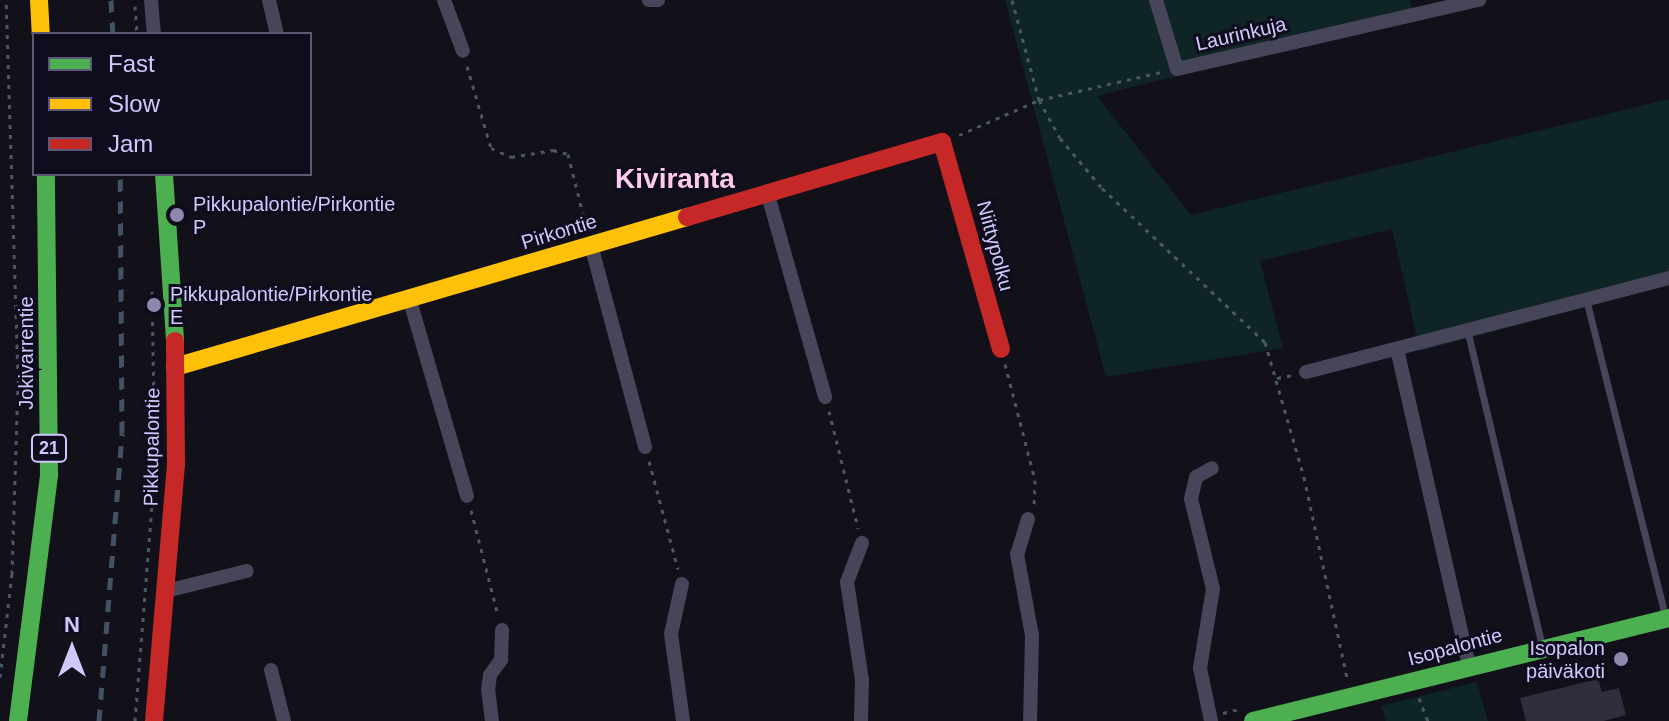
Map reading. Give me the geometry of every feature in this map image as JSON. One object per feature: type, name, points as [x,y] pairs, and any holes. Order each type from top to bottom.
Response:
[{"type":"main road","points":[[39,0],[41,32]]},
{"type":"main road","name":"Pirkontie","points":[[175,367],[410,301],[591,245],[945,149]]},
{"type":"main road","name":"Niittypolku","points":[[945,149],[1001,349]]},
{"type":"main road","name":"Jokivarrentie","points":[[18,721],[49,474],[46,176]]},
{"type":"main road","name":"Pikkupalontie","points":[[154,721],[176,465],[175,367],[164,176]]},
{"type":"main road","name":"Isopalontie","points":[[1253,721],[1542,647],[1667,619]]},
{"type":"street","points":[[151,0],[154,32]]},
{"type":"street","points":[[269,0],[277,32]]},
{"type":"street","points":[[444,0],[463,51]]},
{"type":"street","points":[[649,0],[658,0]]},
{"type":"street","name":"Laurinkuja","points":[[1156,0],[1177,69],[1479,0]]},
{"type":"street","points":[[768,195],[825,397]]},
{"type":"street","points":[[591,245],[645,447]]},
{"type":"street","points":[[1306,372],[1585,297],[1669,278]]},
{"type":"street","points":[[410,301],[467,496]]},
{"type":"street","points":[[1397,349],[1469,666]]},
{"type":"street","points":[[1211,721],[1200,668],[1213,589],[1191,499],[1196,477],[1212,468]]},
{"type":"street","points":[[1028,519],[1017,554],[1032,636],[1030,721]]},
{"type":"street","points":[[861,721],[862,680],[847,582],[862,543]]},
{"type":"street","points":[[166,591],[247,571]]},
{"type":"street","points":[[682,584],[671,634],[683,721]]},
{"type":"street","points":[[492,721],[488,690],[490,675],[501,660],[502,630]]},
{"type":"street","points":[[271,670],[284,721]]},
{"type":"lane","points":[[1585,297],[1667,619]]},
{"type":"lane","points":[[1467,329],[1542,647]]},
{"type":"path","points":[[0,677],[12,574],[18,378],[6,0]]},
{"type":"path","points":[[135,0],[137,32]]},
{"type":"path","points":[[1012,0],[1039,100],[1080,165],[1265,342],[1304,477],[1351,696]]},
{"type":"path","points":[[463,51],[491,148],[511,157],[553,150],[568,154],[591,245]]},
{"type":"path","points":[[945,149],[1039,100],[1177,69]]},
{"type":"path","points":[[135,721],[155,465],[152,276]]},
{"type":"path","points":[[1001,349],[1035,480],[1028,519]]},
{"type":"path","points":[[825,397],[862,543]]},
{"type":"path","points":[[645,447],[682,584]]},
{"type":"path","points":[[467,496],[502,630]]},
{"type":"path","points":[[1414,681],[1428,721]]},
{"type":"green space","points":[[1005,0],[1410,0],[1415,17],[1097,96],[1191,215],[1669,99],[1669,285],[1420,351],[1392,229],[1260,261],[1283,348],[1106,377]]},
{"type":"green space","points":[[1477,682],[1488,721],[1386,721],[1381,706]]},
{"type":"building","points":[[1598,679],[1602,692],[1619,688],[1626,715],[1604,721],[1526,721],[1520,698]]},
{"type":"railway","points":[[111,0],[113,32]]},
{"type":"railway","points":[[99,721],[122,433],[120,176]]},
{"type":"traffic: fast","points":[[18,721],[49,474],[46,176]]},
{"type":"traffic: fast","points":[[164,176],[175,341]]},
{"type":"traffic: fast","points":[[1253,721],[1669,618]]},
{"type":"traffic: slow","points":[[39,0],[41,32]]},
{"type":"traffic: slow","points":[[175,367],[687,217]]},
{"type":"traffic: jam","points":[[687,217],[942,142],[1001,349]]},
{"type":"traffic: jam","points":[[154,721],[176,465],[175,341]]},
{"type":"place","name":"Pikkupalontie/Pirkontie P","points":[[177,215]]},
{"type":"place","name":"Pikkupalontie/Pirkontie E","points":[[154,305]]},
{"type":"place","name":"Isopalon päiväkoti","points":[[1621,659]]},
{"type":"district","name":"Kiviranta","points":[[675,179]]}]
